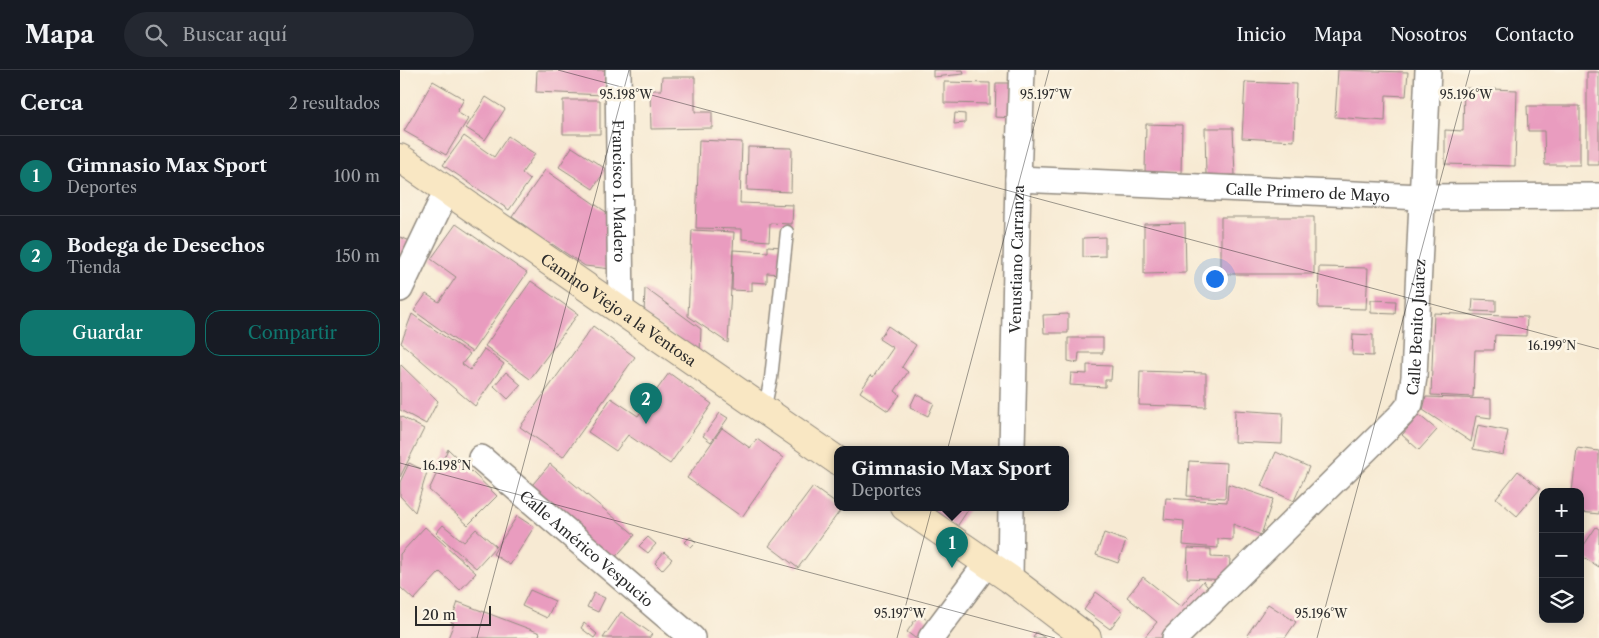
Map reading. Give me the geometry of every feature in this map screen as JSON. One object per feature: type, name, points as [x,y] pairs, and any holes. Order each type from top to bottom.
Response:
[{"type":"main road","name":"Camino Viejo a la Ventosa","points":[[400,158],[834,458]]},
{"type":"main road","points":[[911,511],[1010,579],[1087,638]]},
{"type":"street","name":"Francisco I. Madero","points":[[618,70],[621,312]]},
{"type":"street","name":"Venustiano Carranza","points":[[1012,446],[1022,70]]},
{"type":"street","name":"Calle Benito Juárez","points":[[1175,638],[1410,404],[1413,384],[1428,70]]},
{"type":"street","name":"Calle Primero de Mayo","points":[[1018,179],[1422,197],[1599,196]]},
{"type":"street","points":[[400,289],[447,190]]},
{"type":"street","name":"Calle Américo Vespucio","points":[[481,458],[692,638]]},
{"type":"street","points":[[1010,579],[1011,511]]},
{"type":"street","points":[[931,638],[987,563]]},
{"type":"lane","points":[[764,410],[772,378],[787,232]]},
{"type":"building","points":[[537,70],[605,70],[604,95],[536,92]]},
{"type":"building","points":[[933,70],[963,70],[964,74],[933,77]]},
{"type":"building","points":[[1338,70],[1408,72],[1406,96],[1386,95],[1385,121],[1335,117]]},
{"type":"building","points":[[1587,72],[1599,72],[1599,165],[1587,165]]},
{"type":"building","points":[[662,77],[695,77],[695,112],[712,112],[712,128],[651,129],[650,90],[661,90]]},
{"type":"building","points":[[433,81],[464,99],[457,112],[468,119],[446,155],[404,131]]},
{"type":"building","points":[[944,82],[990,83],[990,104],[944,103]]},
{"type":"building","points":[[1245,82],[1296,84],[1294,141],[1242,138]]},
{"type":"building","points":[[996,83],[1014,83],[1013,118],[995,117]]},
{"type":"building","points":[[1464,88],[1517,90],[1515,166],[1445,164],[1445,130],[1463,131]]},
{"type":"building","points":[[486,97],[505,109],[485,140],[466,128]]},
{"type":"building","points":[[563,100],[600,100],[600,134],[563,134]]},
{"type":"building","points":[[1527,106],[1580,106],[1580,165],[1545,165],[1544,131],[1528,131]]},
{"type":"building","points":[[955,113],[965,114],[965,123],[954,124]]},
{"type":"building","points":[[1146,124],[1182,125],[1181,174],[1145,173]]},
{"type":"building","points":[[1205,128],[1233,128],[1235,175],[1206,176]]},
{"type":"building","points":[[464,136],[494,157],[508,136],[535,154],[522,173],[530,180],[509,210],[443,165]]},
{"type":"building","points":[[699,140],[742,142],[740,203],[793,205],[792,224],[770,223],[769,241],[742,239],[742,229],[696,228]]},
{"type":"building","points":[[572,147],[606,169],[593,189],[559,167]]},
{"type":"building","points":[[748,147],[792,148],[791,192],[747,190]]},
{"type":"building","points":[[545,170],[615,218],[611,269],[585,266],[552,244],[550,247],[524,230],[527,227],[512,217]]},
{"type":"building","points":[[1221,217],[1314,217],[1314,274],[1221,274]]},
{"type":"building","points":[[1185,223],[1186,273],[1144,274],[1144,224]]},
{"type":"building","points":[[456,224],[527,273],[472,352],[414,311],[426,294],[439,302],[456,277],[431,259]]},
{"type":"building","points":[[692,230],[734,232],[728,343],[688,316]]},
{"type":"building","points":[[400,237],[413,242],[400,276]]},
{"type":"building","points":[[1105,237],[1105,256],[1083,257],[1083,238]]},
{"type":"building","points":[[768,246],[783,247],[781,274],[767,273],[767,283],[752,282],[752,291],[732,290],[733,250],[768,252]]},
{"type":"building","points":[[1319,267],[1368,268],[1366,309],[1318,308]]},
{"type":"building","points":[[531,281],[578,314],[530,379],[485,346]]},
{"type":"building","points":[[645,288],[701,329],[700,354],[644,314]]},
{"type":"building","points":[[1473,299],[1496,300],[1496,312],[1472,311]]},
{"type":"building","points":[[1371,300],[1396,301],[1395,314],[1371,313]]},
{"type":"building","points":[[1434,313],[1527,317],[1526,336],[1495,335],[1494,350],[1475,350],[1473,397],[1431,395]]},
{"type":"building","points":[[412,314],[470,354],[462,364],[470,370],[484,349],[504,364],[475,406],[401,343]]},
{"type":"building","points":[[1068,314],[1068,333],[1044,333],[1043,315]]},
{"type":"building","points":[[593,326],[635,357],[563,457],[520,427]]},
{"type":"building","points":[[888,326],[916,345],[902,367],[908,372],[895,391],[900,395],[888,411],[860,392],[893,348],[879,339]]},
{"type":"building","points":[[1353,334],[1373,335],[1373,356],[1352,355]]},
{"type":"building","points":[[1068,338],[1103,338],[1103,353],[1079,353],[1078,363],[1068,361]]},
{"type":"building","points":[[400,364],[438,401],[426,424],[400,410]]},
{"type":"building","points":[[1087,365],[1112,366],[1111,380],[1105,380],[1105,387],[1070,385],[1071,373],[1087,374]]},
{"type":"building","points":[[1140,371],[1206,373],[1206,407],[1139,405]]},
{"type":"building","points":[[506,372],[521,385],[508,399],[494,386]]},
{"type":"building","points":[[669,373],[712,404],[670,464],[628,435],[616,451],[588,432],[611,398],[638,416]]},
{"type":"building","points":[[916,394],[934,403],[928,416],[910,407]]},
{"type":"building","points":[[1426,397],[1491,399],[1491,418],[1476,416],[1471,442],[1423,410]]},
{"type":"building","points":[[1235,410],[1283,413],[1282,444],[1234,442]]},
{"type":"building","points":[[720,413],[728,418],[711,442],[703,436]]},
{"type":"building","points":[[1419,415],[1437,430],[1419,450],[1402,435]]},
{"type":"building","points":[[400,416],[424,429],[400,477]]},
{"type":"building","points":[[1478,425],[1508,431],[1503,455],[1473,449]]},
{"type":"building","points":[[722,428],[750,448],[757,439],[783,458],[742,517],[687,478]]},
{"type":"building","points":[[1577,448],[1599,451],[1599,514],[1584,512],[1584,488],[1572,488]]},
{"type":"building","points":[[448,449],[497,496],[468,525],[429,490]]},
{"type":"building","points":[[1276,452],[1309,467],[1294,501],[1261,486]]},
{"type":"building","points":[[1189,461],[1227,463],[1225,498],[1187,496]]},
{"type":"building","points":[[409,463],[427,472],[415,512],[400,496],[400,482]]},
{"type":"building","points":[[550,464],[635,535],[611,562],[527,491]]},
{"type":"building","points":[[1518,471],[1539,488],[1517,516],[1496,498]]},
{"type":"building","points":[[1228,484],[1273,499],[1261,535],[1233,524],[1233,540],[1218,539],[1218,548],[1183,545],[1184,521],[1164,519],[1166,498],[1227,502]]},
{"type":"building","points":[[813,487],[834,502],[834,511],[840,511],[798,568],[769,546]]},
{"type":"building","points":[[930,511],[967,511],[956,528]]},
{"type":"building","points":[[517,516],[534,527],[510,565],[493,554]]},
{"type":"building","points":[[443,525],[464,542],[476,529],[496,546],[476,568],[436,533]]},
{"type":"building","points":[[425,527],[476,573],[460,590],[440,572],[414,600],[400,587],[400,554]]},
{"type":"building","points":[[1596,527],[1599,529],[1599,567],[1584,558],[1584,545]]},
{"type":"building","points":[[1104,533],[1126,541],[1118,563],[1096,555]]},
{"type":"building","points":[[648,537],[656,544],[648,553],[639,546]]},
{"type":"building","points":[[690,537],[696,542],[691,547],[685,542]]},
{"type":"building","points":[[1188,548],[1211,549],[1211,557],[1230,558],[1229,580],[1187,578]]},
{"type":"building","points":[[664,552],[672,559],[662,570],[655,563]]},
{"type":"building","points":[[1143,577],[1181,607],[1203,581],[1210,590],[1167,638],[1144,638],[1157,622],[1127,597]]},
{"type":"building","points":[[530,590],[555,601],[547,618],[522,606]]},
{"type":"building","points":[[1096,592],[1123,612],[1110,629],[1084,610]]},
{"type":"building","points":[[594,593],[605,598],[598,612],[587,607]]},
{"type":"building","points":[[458,602],[540,633],[538,638],[448,638],[454,623],[451,622]]},
{"type":"building","points":[[1268,604],[1296,622],[1285,638],[1251,638],[1247,635]]},
{"type":"building","points":[[621,612],[652,634],[649,638],[603,638]]},
{"type":"building","points":[[919,614],[931,623],[921,638],[915,638],[907,632]]},
{"type":"building","points":[[584,623],[597,634],[594,638],[581,628]]},
{"type":"building","points":[[1036,632],[1045,638],[1033,638]]},
{"type":"place","name":"Bodega de Desechos","points":[[646,424]]},
{"type":"place","name":"Gimnasio Max Sport","points":[[952,568]]}]
